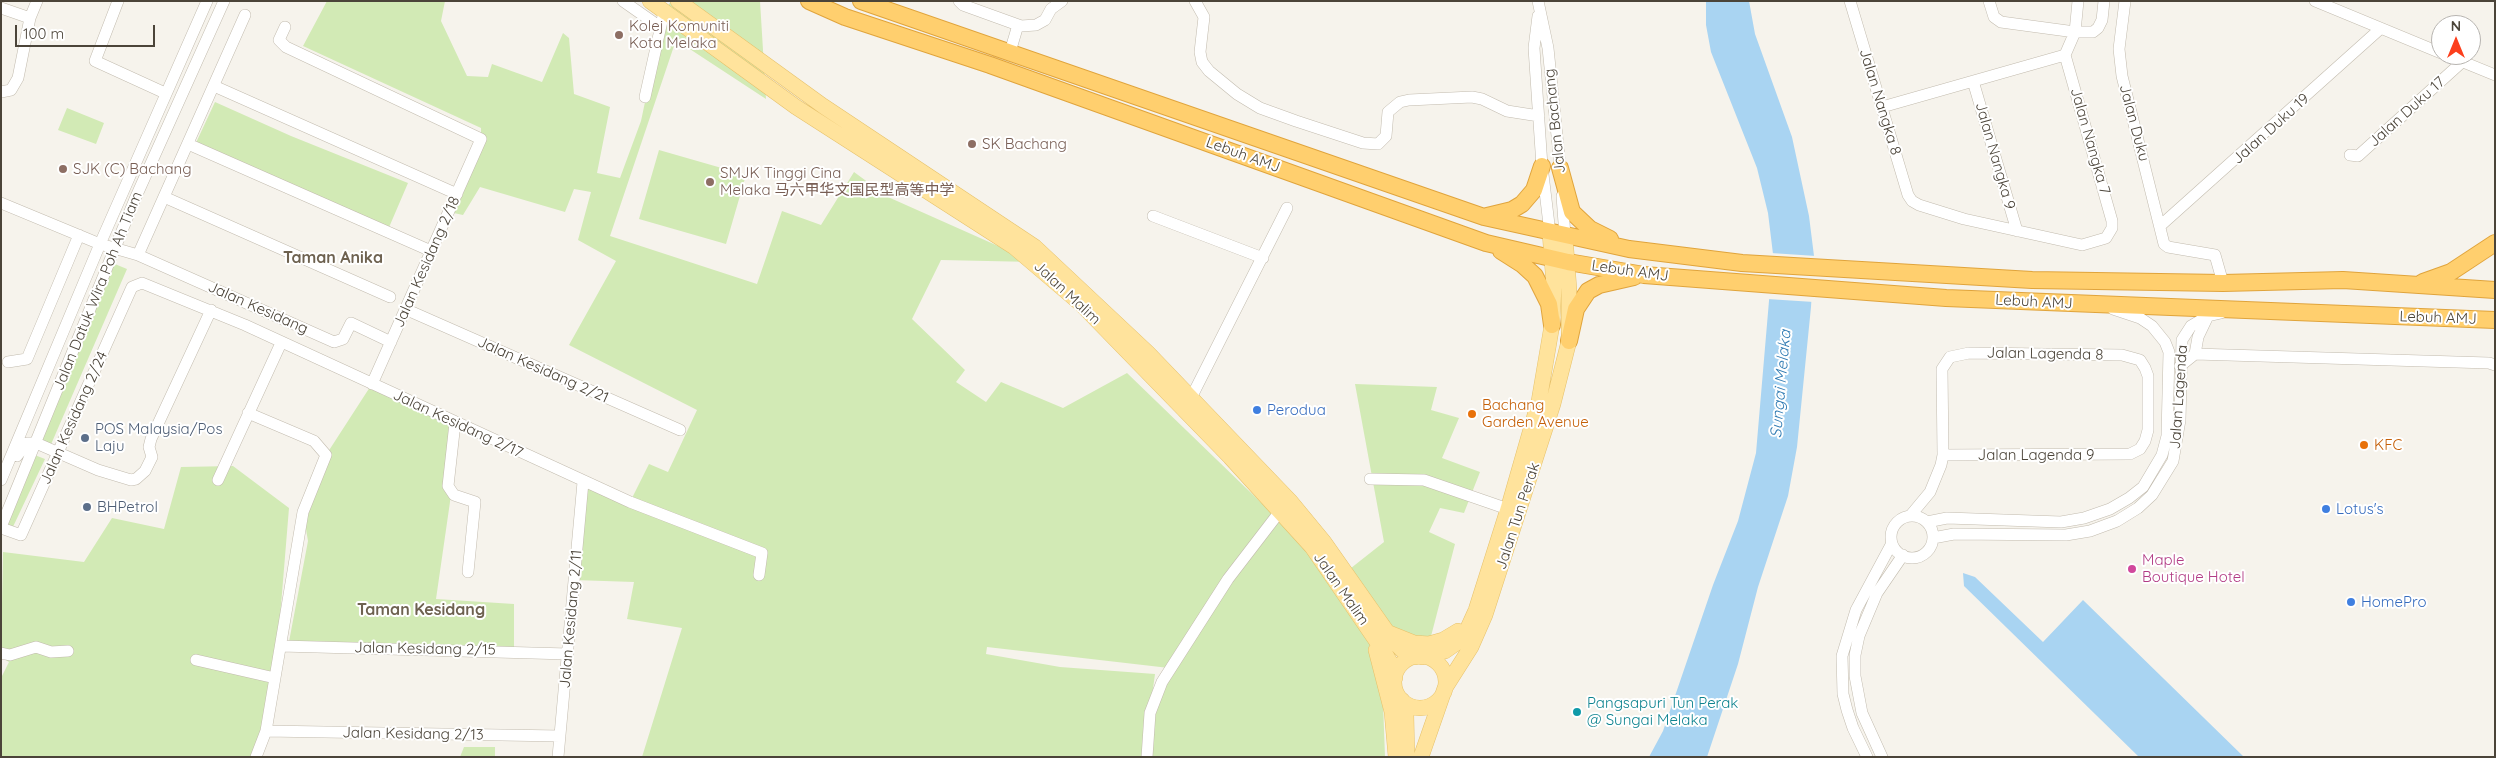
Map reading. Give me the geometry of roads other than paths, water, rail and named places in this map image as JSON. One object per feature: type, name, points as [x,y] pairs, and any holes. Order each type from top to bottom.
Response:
[{"type":"highway","name":"Lebuh AMJ","points":[[809,1],[845,17],[990,65],[1486,243],[1560,260],[1644,275],[1737,284],[2104,306],[2477,319],[2495,322]]},
{"type":"highway","name":"Lebuh AMJ","points":[[861,1],[1484,217],[1628,249],[1737,263],[2032,280],[2222,283],[2343,280],[2495,290]]},
{"type":"highway","points":[[1484,217],[1512,210],[1522,204],[1534,190],[1542,166]]},
{"type":"highway","points":[[1560,168],[1568,202],[1580,222],[1628,249]]},
{"type":"highway","points":[[1486,243],[1523,265],[1535,276],[1549,304],[1552,325]]},
{"type":"highway","points":[[2408,284],[2426,282],[2451,272],[2495,243]]},
{"type":"highway","points":[[1569,341],[1576,309],[1588,291],[1612,281],[1644,275]]},
{"type":"main road","name":"Jalan Malim","points":[[650,1],[796,107],[974,220],[1034,262],[1140,362],[1281,510],[1312,547],[1369,630],[1392,665],[1395,678]]},
{"type":"main road","name":"Jalan Malim","points":[[678,1],[823,106],[1035,247],[1094,300],[1290,502],[1324,542],[1386,631],[1402,650],[1419,657]]},
{"type":"main road","points":[[1558,234],[1560,260]]},
{"type":"main road","name":"Jalan Tun Perak","points":[[1419,657],[1445,651],[1458,642],[1471,622],[1476,610],[1508,509],[1539,400],[1552,325],[1560,260]]},
{"type":"main road","name":"Jalan Tun Perak","points":[[1421,757],[1445,688],[1471,646],[1486,615],[1535,464],[1562,372],[1569,341],[1560,260]]},
{"type":"main road","points":[[1386,631],[1400,639],[1429,644],[1443,640],[1456,633],[1465,626],[1476,610]]},
{"type":"main road","points":[[1369,630],[1387,686],[1392,712],[1396,757]]},
{"type":"main road","points":[[1402,700],[1416,708],[1424,708],[1438,701],[1445,688],[1446,681],[1441,667],[1435,661],[1419,657],[1401,665],[1395,678],[1395,686],[1406,714],[1407,757]]},
{"type":"street","points":[[6,91],[18,78],[30,18],[36,1]]},
{"type":"street","points":[[118,1],[94,61],[165,93]]},
{"type":"street","name":"Jalan Datuk Wira Poh Ah Tiam","points":[[1,480],[30,415],[100,244],[207,1]]},
{"type":"street","name":"Jalan Datuk Wira Poh Ah Tiam","points":[[1,528],[135,199],[224,1]]},
{"type":"street","points":[[623,1],[660,27]]},
{"type":"street","points":[[959,1],[963,5],[1018,25],[1036,25],[1062,1]]},
{"type":"street","points":[[1196,1],[1204,17],[1200,52],[1202,62],[1209,71],[1237,94],[1260,108],[1304,124],[1363,143],[1378,144],[1386,136],[1388,112],[1400,102],[1409,100],[1482,99],[1507,111],[1539,116]]},
{"type":"street","name":"Jalan Nangka 8","points":[[1850,1],[1908,195],[1912,201],[1964,219],[2017,231]]},
{"type":"street","points":[[1882,107],[2065,55],[2075,32],[2078,1]]},
{"type":"street","points":[[1990,5],[1994,17],[2001,22],[2075,32],[2093,32],[2098,28],[2102,20],[2104,1]]},
{"type":"street","name":"Jalan Duku","points":[[2125,1],[2119,49],[2120,69],[2164,244],[2168,247],[2215,255],[2222,283]]},
{"type":"street","points":[[2314,1],[2431,49]]},
{"type":"street","name":"Jalan Bachang","points":[[1538,4],[1534,48],[1542,166],[1558,234]]},
{"type":"street","name":"Jalan Bachang","points":[[1538,4],[1548,48],[1560,168],[1558,234]]},
{"type":"street","points":[[1,8],[30,18]]},
{"type":"street","points":[[644,98],[664,12]]},
{"type":"street","points":[[138,255],[245,15]]},
{"type":"street","points":[[1010,52],[1018,25]]},
{"type":"street","name":"Jalan Kesidang 2/18","points":[[285,27],[279,40],[286,47],[481,139],[372,384]]},
{"type":"street","name":"Jalan Duku 19","points":[[2160,226],[2380,29]]},
{"type":"street","name":"Jalan Nangka 7","points":[[2017,231],[2082,245],[2106,238],[2112,228],[2112,215],[2065,55]]},
{"type":"street","name":"Jalan Duku 17","points":[[2350,155],[2358,156],[2459,65]]},
{"type":"street","points":[[2470,65],[2495,75]]},
{"type":"street","name":"Jalan Nangka 9","points":[[1974,81],[2017,231]]},
{"type":"street","points":[[214,86],[457,194]]},
{"type":"street","points":[[188,144],[431,251]]},
{"type":"street","points":[[164,197],[390,297]]},
{"type":"street","name":"Jalan Kesidang","points":[[1,203],[100,244],[138,255],[334,342],[343,339],[351,323],[391,342]]},
{"type":"street","points":[[1191,398],[1287,208]]},
{"type":"street","points":[[1153,216],[1263,258]]},
{"type":"street","points":[[8,362],[27,359],[79,235]]},
{"type":"street","name":"Jalan Kesidang 2/17","points":[[136,283],[142,283],[211,310],[583,482],[762,553],[759,575]]},
{"type":"street","name":"Jalan Kesidang 2/24","points":[[1,528],[21,534],[132,287],[136,283]]},
{"type":"street","name":"Jalan Lagenda","points":[[1927,522],[1947,518],[2069,521],[2110,509],[2130,498],[2142,487],[2162,455],[2167,436],[2169,352],[2166,342],[2152,326],[2140,318],[2104,306]]},
{"type":"street","name":"Jalan Kesidang 2/21","points":[[405,309],[680,430]]},
{"type":"street","points":[[1,488],[22,446],[27,443],[36,443],[98,470],[131,480],[136,479],[145,472],[152,457],[149,448],[151,439],[211,310]]},
{"type":"street","name":"Jalan Lagenda","points":[[1933,538],[1954,534],[2074,534],[2090,531],[2117,521],[2138,508],[2152,495],[2173,461],[2180,420],[2182,340],[2186,331],[2208,316],[2240,310]]},
{"type":"street","points":[[2195,354],[2198,337],[2208,316]]},
{"type":"street","points":[[218,480],[281,343]]},
{"type":"street","name":"Jalan Lagenda 8","points":[[1943,455],[1942,369],[1950,357],[1969,353],[2122,355],[2140,360],[2148,376],[2148,430],[2140,450],[2130,454]]},
{"type":"street","points":[[2180,366],[2195,354],[2489,363],[2495,365]]},
{"type":"street","points":[[248,413],[314,441],[326,455],[303,512],[266,731],[256,757]]},
{"type":"street","points":[[30,415],[31,433],[36,443]]},
{"type":"street","points":[[455,422],[448,486],[454,494],[475,502],[468,572]]},
{"type":"street","name":"Jalan Lagenda 9","points":[[1943,455],[2130,454]]},
{"type":"street","points":[[1910,516],[1930,492],[1937,479],[1943,455]]},
{"type":"street","points":[[1370,479],[1424,480],[1508,509]]},
{"type":"street","name":"Jalan Kesidang 2/11","points":[[558,757],[583,482]]},
{"type":"street","points":[[1147,757],[1150,714],[1162,682],[1228,579],[1281,510]]},
{"type":"street","points":[[1867,757],[1853,728],[1843,694],[1842,656],[1856,610],[1892,543],[1894,527],[1901,519],[1916,516],[1927,522],[1932,532],[1933,538],[1929,548],[1921,556],[1903,555],[1892,543]]},
{"type":"street","points":[[1882,757],[1862,712],[1855,676],[1855,655],[1859,636],[1878,593],[1903,555]]},
{"type":"street","name":"Jalan Kesidang 2/15","points":[[281,646],[568,654]]},
{"type":"street","points":[[1,653],[10,655],[36,647],[50,652],[68,651]]},
{"type":"street","points":[[196,660],[275,678]]},
{"type":"street","name":"Jalan Kesidang 2/13","points":[[266,731],[560,736]]},
{"type":"water","name":"Sungai Melaka","points":[[1706,1],[1749,1],[1755,34],[1792,137],[1809,216],[1814,256],[1811,307],[1797,447],[1788,496],[1758,587],[1738,664],[1707,757],[1649,757],[1663,731],[1713,585],[1738,521],[1756,453],[1773,254],[1768,213],[1757,168],[1711,52],[1706,25]]},
{"type":"water","points":[[1963,573],[1975,577],[2043,642],[2083,600],[2244,757],[2139,757],[1964,586]]},
{"type":"place","name":"Kolej Komuniti Kota Melaka","points":[[619,35]]},
{"type":"place","name":"SK Bachang","points":[[972,144]]},
{"type":"place","name":"SJK (C) Bachang","points":[[63,169]]},
{"type":"place","name":"SMJK Tinggi Cina Melaka 马六甲华文国民型高等中学","points":[[710,182]]},
{"type":"place","name":"Perodua","points":[[1257,410]]},
{"type":"place","name":"Bachang Garden Avenue","points":[[1472,414]]},
{"type":"place","name":"POS Malaysia/Pos Laju","points":[[85,438]]},
{"type":"place","name":"KFC","points":[[2364,445]]},
{"type":"place","name":"BHPetrol","points":[[87,507]]},
{"type":"place","name":"Lotus's","points":[[2326,509]]},
{"type":"place","name":"Maple Boutique Hotel","points":[[2132,569]]},
{"type":"place","name":"HomePro","points":[[2351,602]]},
{"type":"place","name":"Pangsapuri Tun Perak @ Sungai Melaka","points":[[1577,712]]},
{"type":"district","name":"Taman Anika","points":[[333,258]]},
{"type":"district","name":"Taman Kesidang","points":[[421,610]]}]
